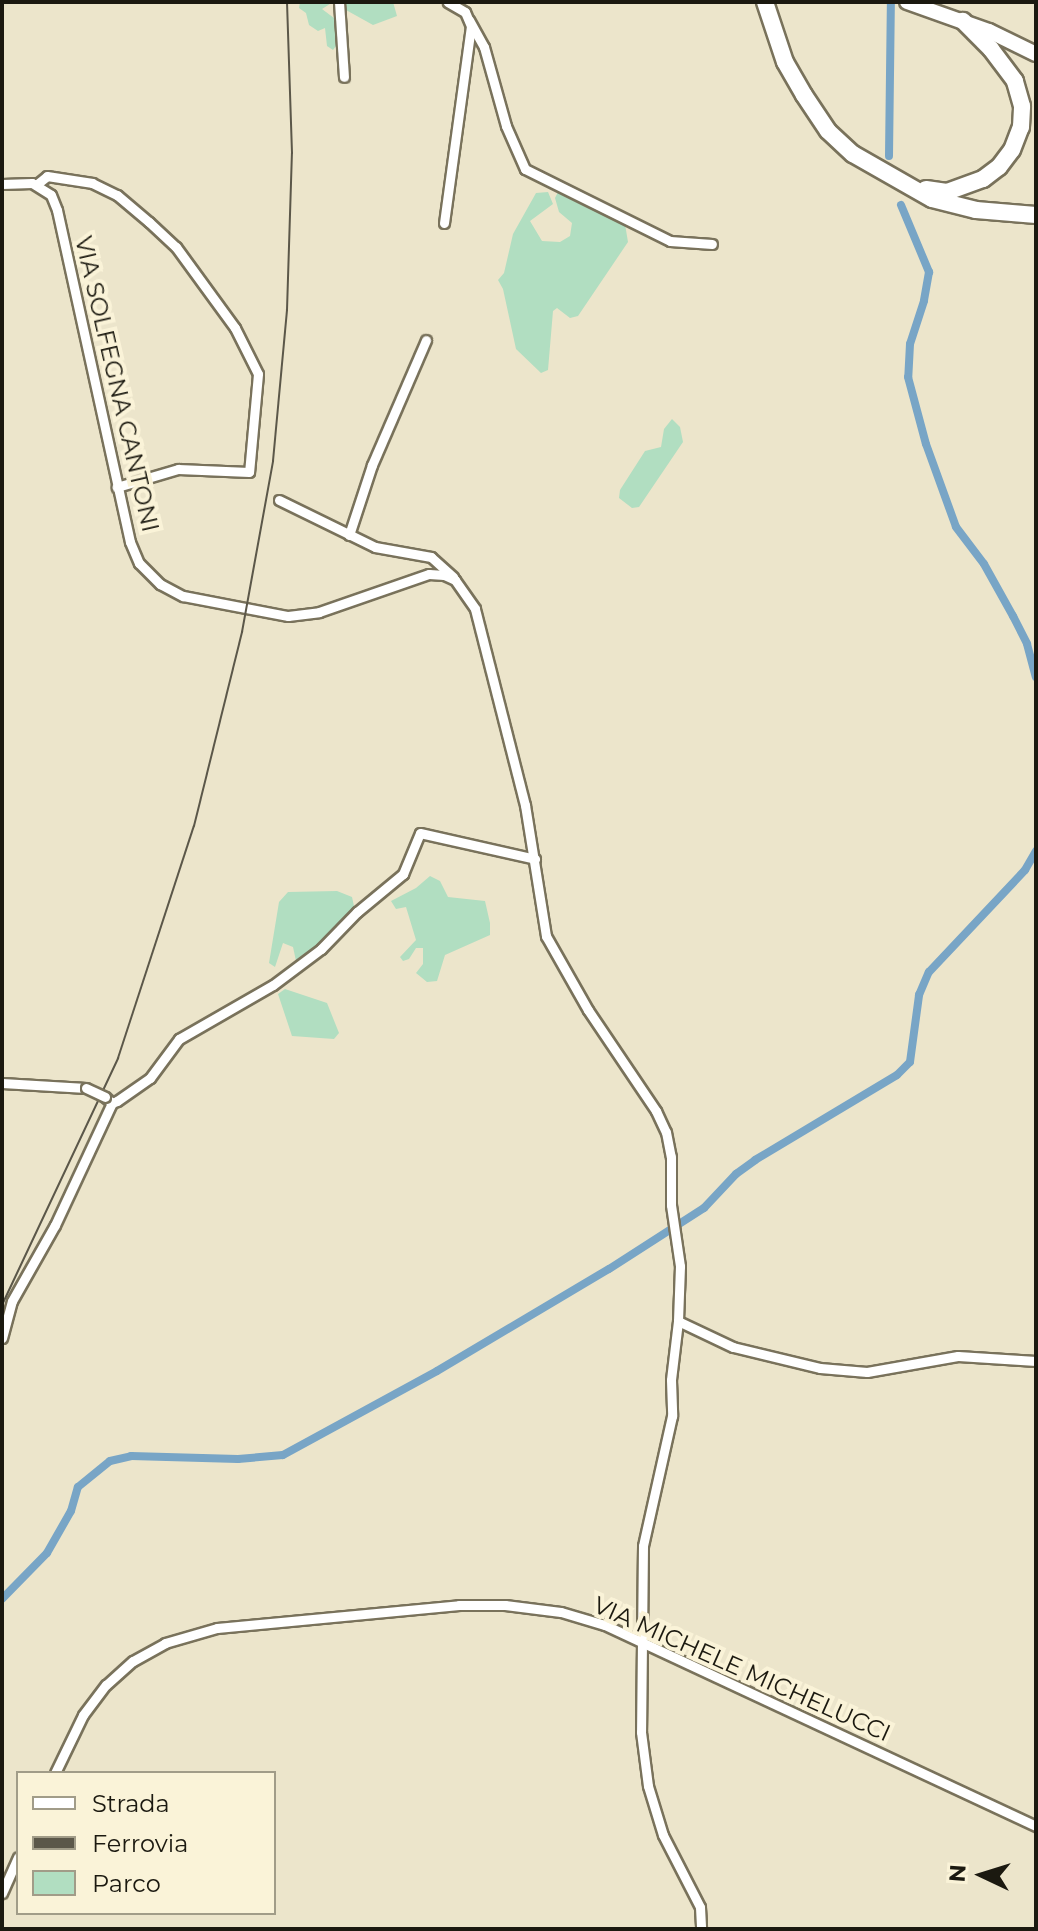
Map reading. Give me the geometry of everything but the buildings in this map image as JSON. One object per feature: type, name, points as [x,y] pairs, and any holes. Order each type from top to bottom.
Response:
[{"type":"highway","points":[[765,2],[785,62],[828,131],[853,154],[898,181],[950,205],[1036,215]]},
{"type":"highway","points":[[898,181],[947,192],[964,188],[999,167],[1012,150],[1021,117],[1015,81],[991,49],[963,21]]},
{"type":"main road","points":[[907,2],[963,21],[1036,54]]},
{"type":"street","points":[[339,2],[344,77]]},
{"type":"street","points":[[448,2],[465,12],[484,47],[506,126],[525,169],[670,241],[712,244]]},
{"type":"street","points":[[444,223],[469,20]]},
{"type":"street","points":[[2,184],[36,185],[47,176],[92,183],[117,195],[176,247],[235,328],[258,374],[249,472],[178,469],[117,487]]},
{"type":"street","name":"VIA SOLFEGNA CANTONI","points":[[36,185],[51,195],[57,210],[117,487],[139,563],[160,584],[183,596],[288,616],[319,612],[423,576],[444,575],[455,580]]},
{"type":"street","points":[[349,535],[372,465],[426,340]]},
{"type":"street","points":[[279,500],[375,547],[431,557],[455,580],[475,609],[522,791],[546,936],[666,1132],[671,1157],[671,1205],[680,1266],[678,1321],[671,1380],[672,1416],[643,1546],[641,1732],[648,1786],[663,1835],[700,1907],[701,1929]]},
{"type":"street","points":[[421,555],[423,576]]},
{"type":"street","points":[[2,1338],[12,1301],[55,1225],[109,1100],[150,1078],[179,1039],[273,985],[321,949],[357,912],[393,886],[411,862],[420,833],[535,859]]},
{"type":"street","points":[[2,1083],[86,1088],[109,1100]]},
{"type":"street","points":[[678,1321],[733,1347],[820,1368],[867,1372],[958,1356],[1036,1361]]},
{"type":"street","name":"VIA MICHELE MICHELUCCI","points":[[56,1771],[83,1715],[106,1685],[133,1661],[195,1632],[459,1605],[505,1605],[561,1612],[642,1641],[1036,1826]]},
{"type":"street","points":[[2,1893],[16,1862]]},
{"type":"green space","points":[[300,2],[333,2],[322,9],[334,18],[336,46],[333,50],[327,46],[325,28],[318,31],[309,25],[306,13],[299,8]]},
{"type":"green space","points":[[393,2],[397,16],[373,25],[346,10],[344,3]]},
{"type":"green space","points":[[559,190],[625,224],[628,242],[578,316],[570,318],[557,308],[553,311],[548,370],[541,373],[516,349],[503,289],[498,280],[504,273],[513,234],[536,193],[548,192],[553,204],[530,221],[542,241],[560,242],[570,236],[572,223],[559,212],[555,198]]},
{"type":"green space","points":[[672,419],[680,427],[683,442],[639,507],[632,508],[619,498],[620,490],[645,451],[661,447],[664,429]]},
{"type":"green space","points":[[430,876],[440,881],[448,897],[485,901],[490,935],[445,955],[437,981],[427,982],[416,973],[423,964],[423,948],[416,948],[409,959],[403,961],[400,957],[416,940],[406,907],[396,909],[391,901],[416,888]]},
{"type":"green space","points":[[337,891],[352,897],[354,906],[311,954],[296,961],[293,947],[283,943],[275,967],[269,963],[279,902],[288,892]]},
{"type":"green space","points":[[285,989],[327,1003],[339,1033],[334,1039],[292,1036],[278,994]]},
{"type":"waterway","points":[[889,156],[891,2]]},
{"type":"waterway","points":[[901,205],[929,272],[924,301],[910,344],[908,377],[926,444],[956,527],[984,564],[1013,616],[1027,644],[1036,677]]},
{"type":"waterway","points":[[2,1599],[47,1553],[71,1511],[78,1487],[110,1461],[131,1456],[238,1459],[283,1455],[437,1371],[609,1269],[704,1208],[736,1174],[755,1160],[897,1075],[910,1062],[919,995],[929,972],[1025,870],[1036,851]]},
{"type":"railway","points":[[2,1305],[118,1058],[194,826],[242,632],[273,461],[287,310],[292,153],[287,2]]}]
